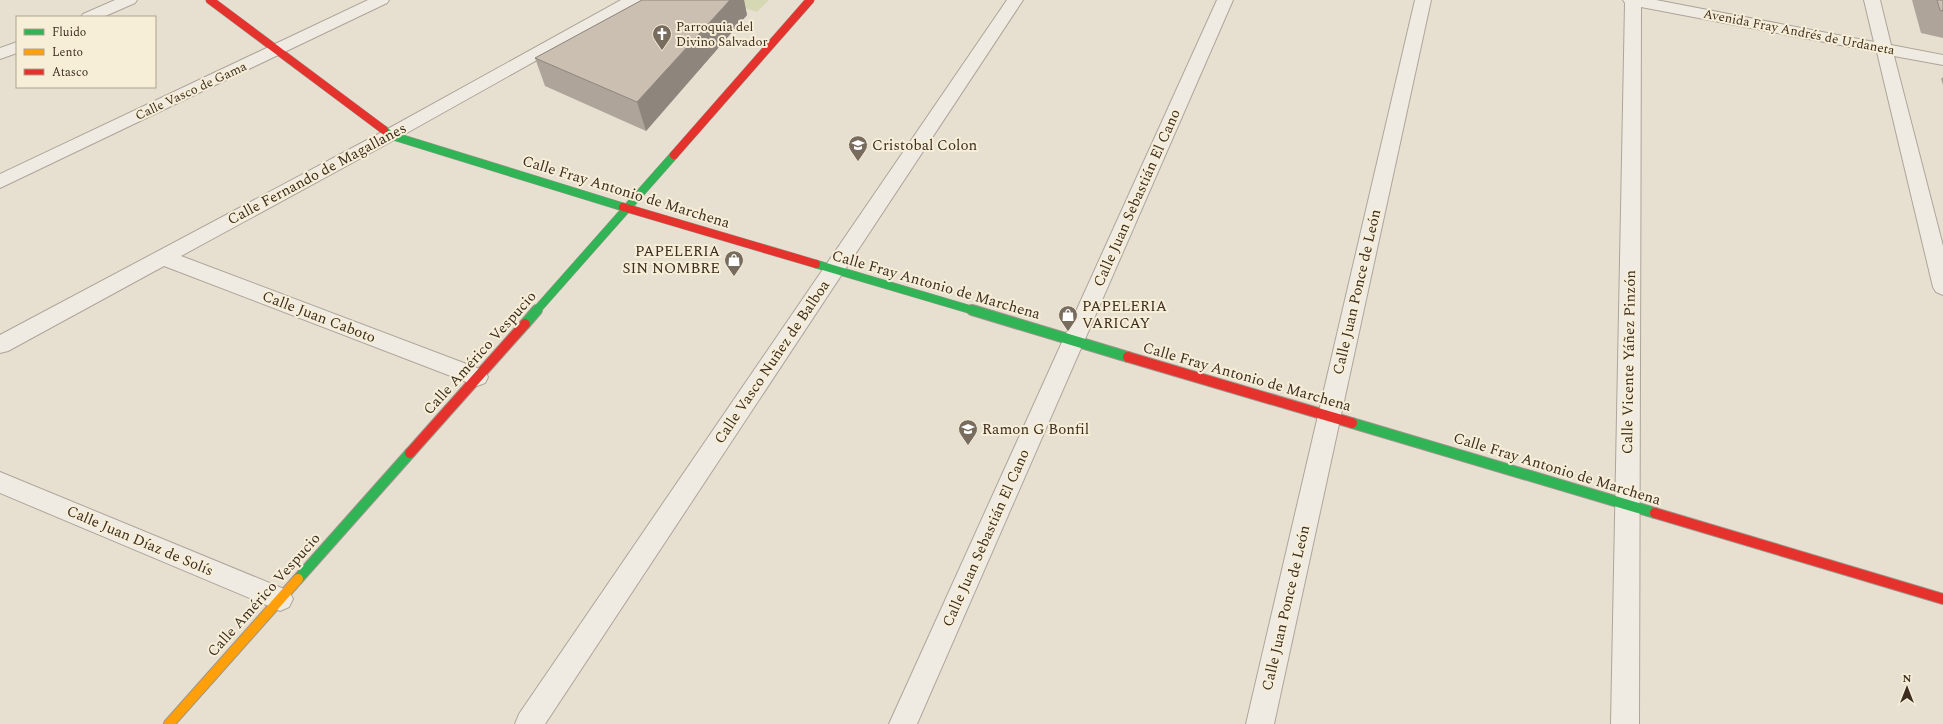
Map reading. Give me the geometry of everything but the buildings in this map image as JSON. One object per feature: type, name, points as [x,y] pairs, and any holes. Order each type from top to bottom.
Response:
[{"type":"street","points":[[91,16],[129,0]]},
{"type":"street","name":"Calle Fray Antonio de Marchena","points":[[210,0],[390,135],[628,208],[1943,599]]},
{"type":"street","name":"Calle Vasco de Gama","points":[[0,182],[381,0]]},
{"type":"street","name":"Calle Fernando de Magallanes","points":[[0,345],[390,135],[633,0]]},
{"type":"street","name":"Calle Américo Vespucio","points":[[169,724],[628,208],[810,0]]},
{"type":"street","name":"Calle Vasco Nuñez de Balboa","points":[[529,724],[1015,0]]},
{"type":"street","name":"Calle Juan Sebastián El Cano","points":[[903,724],[1225,0]]},
{"type":"street","name":"Calle Juan Ponce de León","points":[[1260,724],[1422,0]]},
{"type":"street","name":"Avenida Fray Andrés de Urdaneta","points":[[1632,0],[1943,60]]},
{"type":"street","name":"Calle Vicente Yáñez Pinzón","points":[[1625,724],[1632,0]]},
{"type":"street","points":[[1872,0],[1943,287]]},
{"type":"street","points":[[0,54],[16,47]]},
{"type":"street","name":"Calle Juan Caboto","points":[[162,257],[477,377]]},
{"type":"street","name":"Calle Juan Díaz de Solís","points":[[0,482],[280,599]]},
{"type":"green space","points":[[721,0],[769,0],[757,12]]},
{"type":"traffic: fast","points":[[384,130],[390,135],[623,207]]},
{"type":"traffic: fast","points":[[525,324],[674,155]]},
{"type":"traffic: fast","points":[[816,264],[1128,357]]},
{"type":"traffic: fast","points":[[1352,423],[1655,513]]},
{"type":"traffic: fast","points":[[298,579],[410,453]]},
{"type":"traffic: slow","points":[[169,724],[298,579]]},
{"type":"traffic: jam","points":[[210,0],[384,130]]},
{"type":"traffic: jam","points":[[674,155],[810,0]]},
{"type":"traffic: jam","points":[[623,207],[816,264]]},
{"type":"traffic: jam","points":[[410,453],[525,324]]},
{"type":"traffic: jam","points":[[1128,357],[1352,423]]},
{"type":"traffic: jam","points":[[1655,513],[1943,599]]},
{"type":"place","name":"Parroquia del Divino Salvador","points":[[662,51]]},
{"type":"place","name":"Cristobal Colon","points":[[858,162]]},
{"type":"place","name":"PAPELERIA SIN NOMBRE","points":[[734,277]]},
{"type":"place","name":"PAPELERIA VARICAY","points":[[1068,332]]},
{"type":"place","name":"Ramon G Bonfil","points":[[968,446]]}]
